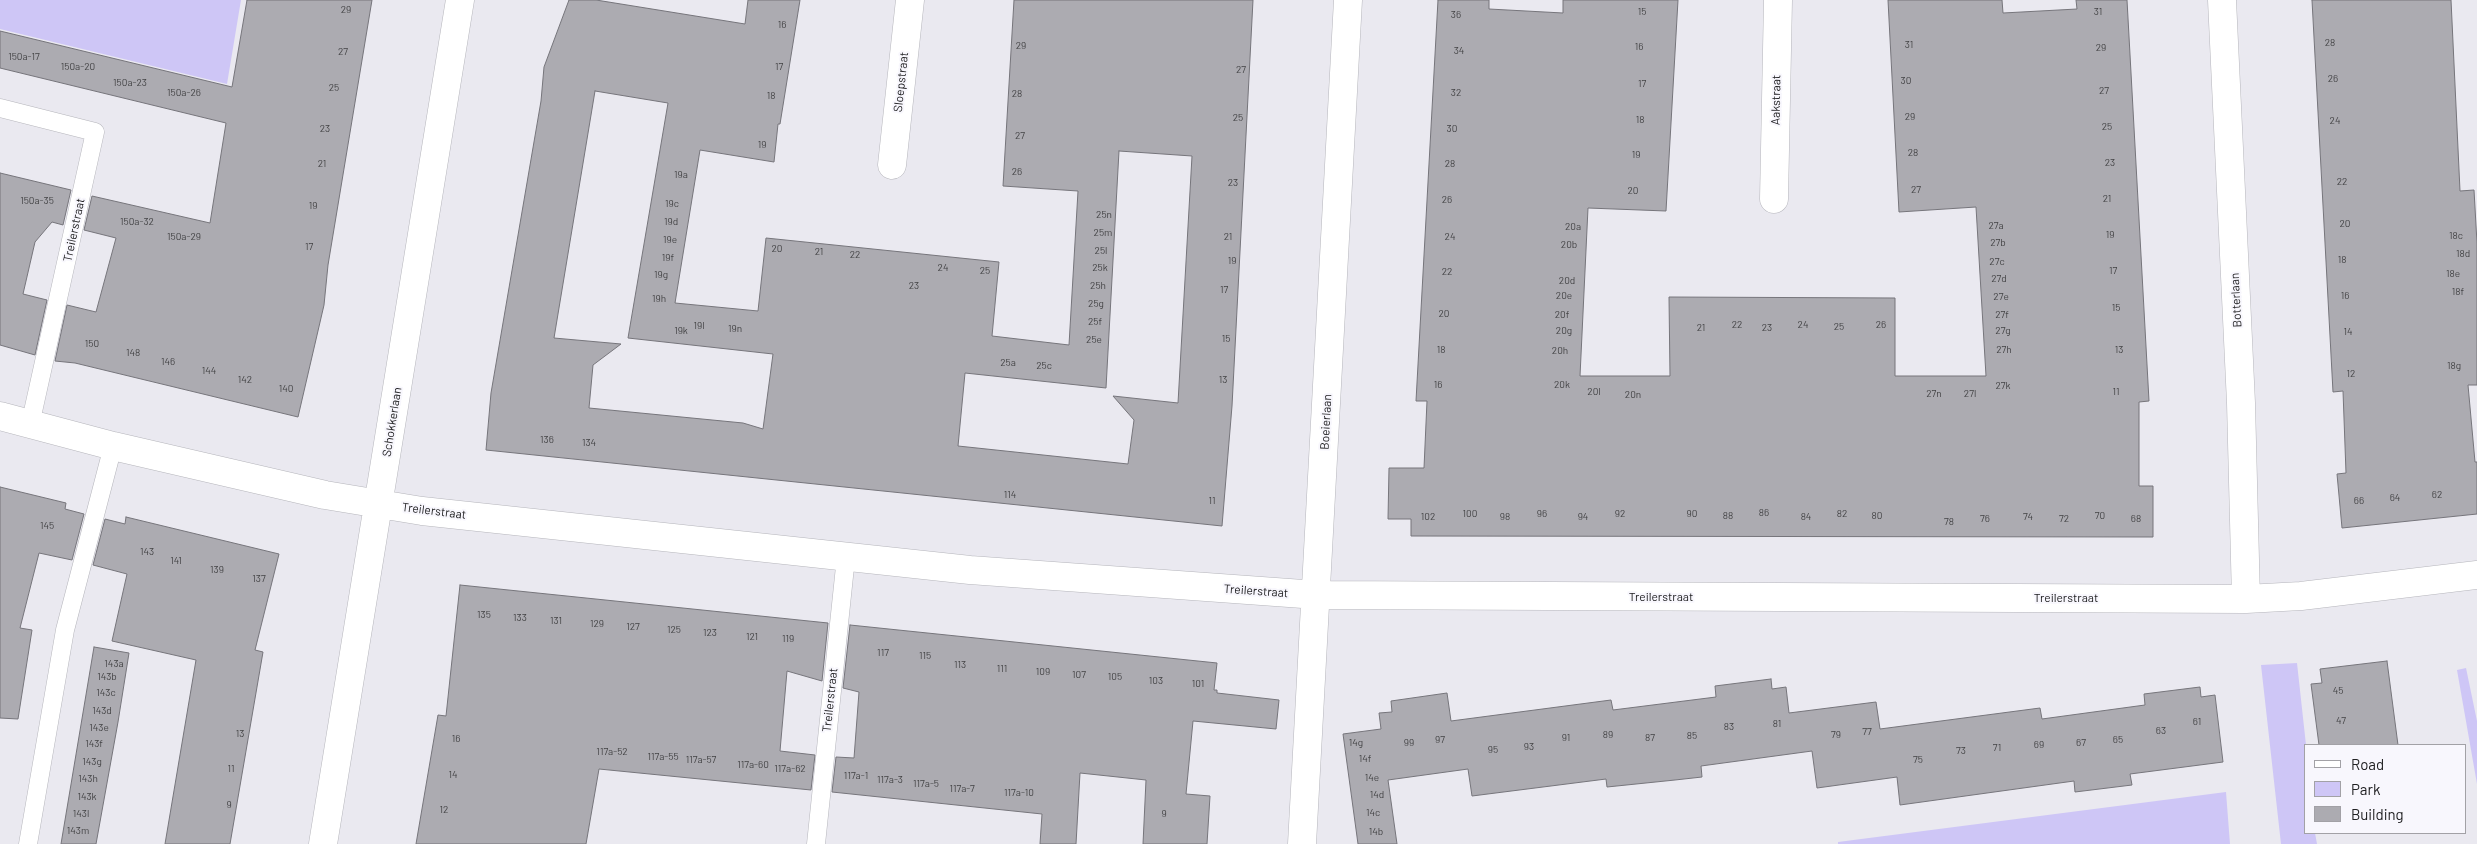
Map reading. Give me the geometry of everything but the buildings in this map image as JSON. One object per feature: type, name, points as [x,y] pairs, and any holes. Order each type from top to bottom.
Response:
[{"type":"street","name":"Schokkerlaan","points":[[323,844],[460,0]]},
{"type":"street","name":"Sloepstraat","points":[[892,164],[910,0]]},
{"type":"street","name":"Boeierlaan","points":[[1302,844],[1348,0]]},
{"type":"street","name":"Aakstraat","points":[[1774,199],[1778,0]]},
{"type":"street","name":"Botterlaan","points":[[2222,0],[2241,403],[2246,599]]},
{"type":"street","name":"Treilerstraat","points":[[0,416],[113,446],[326,495],[422,511],[970,570],[1317,595],[2246,599],[2301,596],[2477,575]]},
{"type":"lane","name":"Treilerstraat","points":[[0,108],[95,132],[30,424]]},
{"type":"lane","points":[[28,844],[65,630],[113,446]]},
{"type":"lane","name":"Treilerstraat","points":[[816,844],[846,557]]},
{"type":"green space","points":[[0,0],[241,0],[227,84],[0,29]]},
{"type":"green space","points":[[2297,663],[2306,744],[2304,744],[2304,834],[2315,834],[2317,844],[2281,844],[2261,665]]},
{"type":"green space","points":[[2466,668],[2477,721],[2477,784],[2457,670]]},
{"type":"green space","points":[[2226,792],[2230,844],[1838,844],[1838,842]]}]
